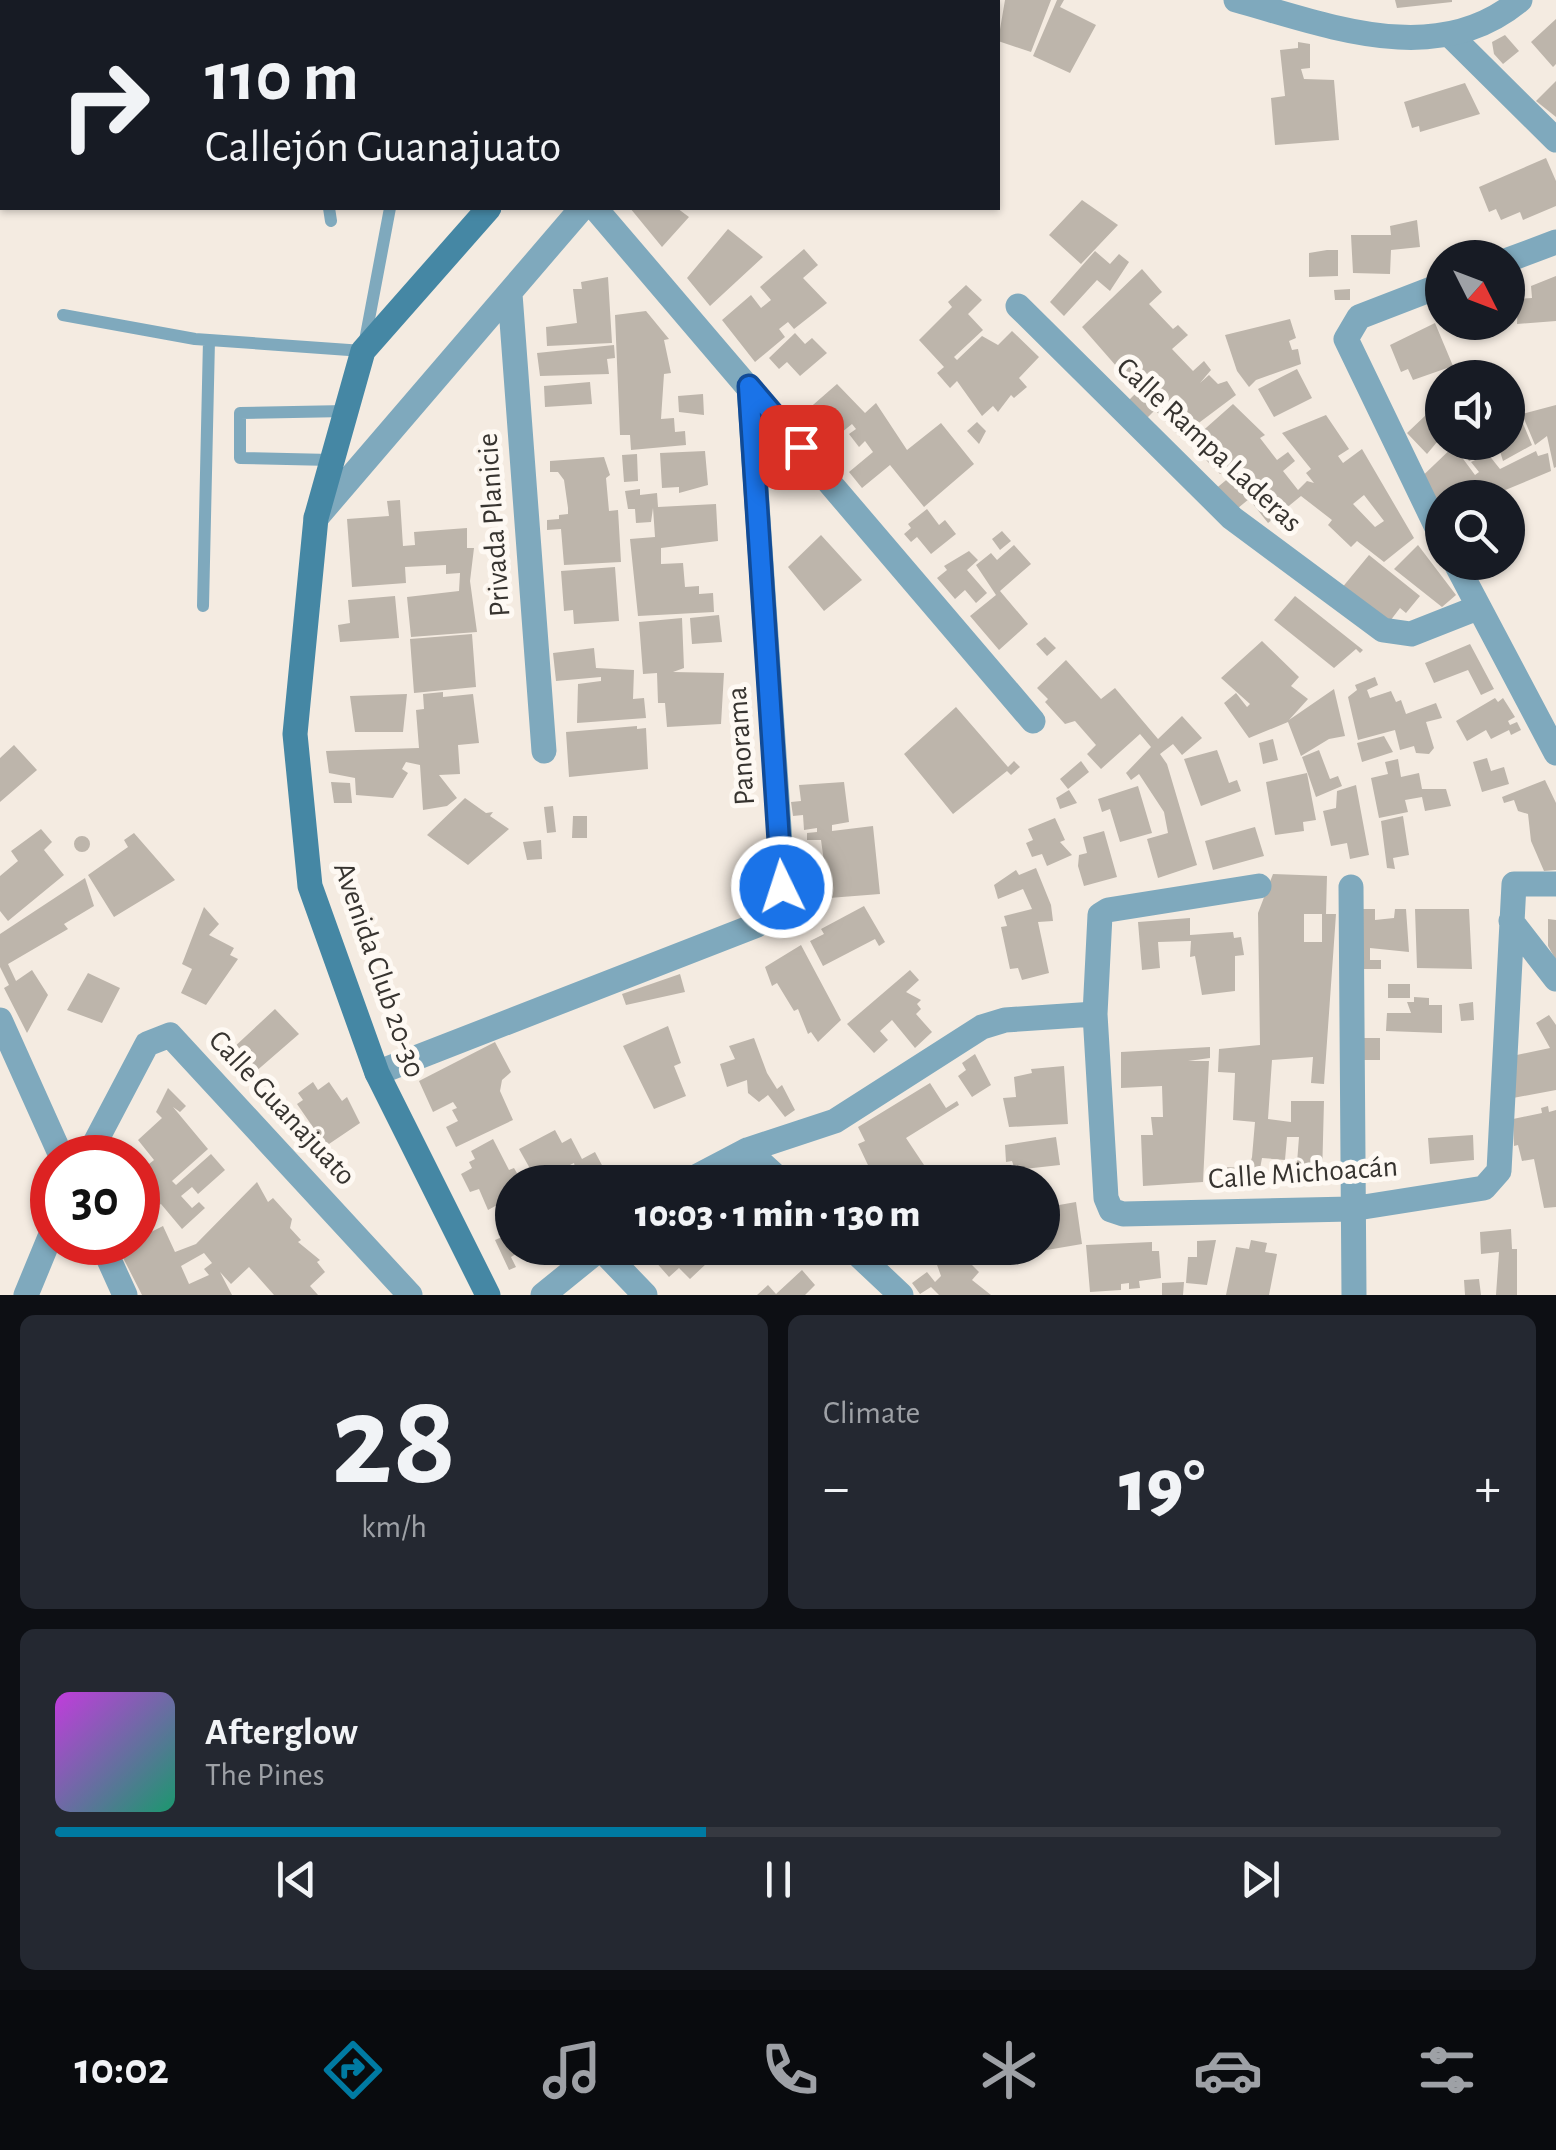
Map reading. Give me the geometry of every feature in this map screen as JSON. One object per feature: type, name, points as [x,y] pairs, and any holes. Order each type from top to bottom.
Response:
[{"type":"main road","points":[[363,351],[487,210]]},
{"type":"main road","name":"Avenida Club 20-30","points":[[363,351],[316,518],[295,734],[300,811],[310,886],[377,1073],[488,1295]]},
{"type":"street","points":[[1236,0],[1384,37],[1451,36],[1481,24],[1520,0]]},
{"type":"street","points":[[1451,36],[1556,140]]},
{"type":"street","points":[[316,518],[580,210]]},
{"type":"street","points":[[597,210],[1033,720]]},
{"type":"street","points":[[1525,254],[1556,242]]},
{"type":"street","points":[[1425,292],[1359,317],[1346,339],[1425,503]]},
{"type":"street","name":"Privada Planicie","points":[[510,294],[544,751]]},
{"type":"street","name":"Calle Rampa Laderas","points":[[1018,306],[1232,518],[1383,630],[1410,634],[1477,608]]},
{"type":"street","name":"Panorama","points":[[377,1073],[757,925],[775,908],[782,887],[749,386]]},
{"type":"street","points":[[1463,580],[1556,753]]},
{"type":"street","name":"Calle Michoacán","points":[[1258,886],[1108,910],[1100,916],[1096,1014],[1106,1198],[1112,1210],[1123,1214],[1351,1209],[1484,1188],[1499,1171],[1514,884],[1556,884]]},
{"type":"street","points":[[1351,888],[1354,1295]]},
{"type":"street","points":[[1511,921],[1556,979]]},
{"type":"street","points":[[719,1165],[748,1150],[835,1121],[982,1027],[1005,1020],[1096,1014]]},
{"type":"street","points":[[0,1020],[52,1135]]},
{"type":"street","name":"Calle Guanajuato","points":[[99,1135],[147,1044],[170,1035],[410,1295]]},
{"type":"street","points":[[748,1150],[764,1165]]},
{"type":"street","points":[[26,1295],[38,1265]]},
{"type":"street","points":[[111,1265],[125,1295]]},
{"type":"street","points":[[543,1295],[580,1265]]},
{"type":"street","points":[[617,1265],[646,1295]]},
{"type":"street","points":[[868,1265],[901,1295]]},
{"type":"lane","points":[[64,314],[209,340],[363,351],[390,210]]},
{"type":"lane","points":[[203,606],[209,340]]},
{"type":"lane","points":[[330,460],[240,458],[240,412],[346,411]]},
{"type":"building","points":[[1005,0],[1051,0],[1031,52],[1000,42]]},
{"type":"building","points":[[1057,0],[1064,0],[1060,7],[1096,25],[1070,73],[1033,56]]},
{"type":"building","points":[[1395,0],[1452,0],[1452,2],[1397,8]]},
{"type":"building","points":[[1556,19],[1556,64],[1553,67],[1531,42]]},
{"type":"building","points":[[1505,35],[1519,51],[1503,64],[1494,54],[1492,42]]},
{"type":"building","points":[[1298,42],[1310,44],[1310,68],[1301,69],[1304,79],[1334,80],[1339,140],[1275,145],[1271,98],[1285,96],[1280,50],[1298,48]]},
{"type":"building","points":[[1556,81],[1556,117],[1536,101]]},
{"type":"building","points":[[1465,83],[1480,114],[1420,132],[1419,126],[1412,128],[1404,102]]},
{"type":"building","points":[[1546,158],[1556,181],[1556,206],[1523,220],[1520,212],[1501,220],[1496,209],[1489,212],[1479,187]]},
{"type":"building","points":[[1082,200],[1118,225],[1081,264],[1049,235]]},
{"type":"building","points":[[632,210],[680,210],[689,217],[662,247]]},
{"type":"building","points":[[1417,220],[1420,247],[1391,250],[1390,274],[1353,273],[1351,235],[1391,235],[1390,226]]},
{"type":"building","points":[[728,229],[763,257],[710,306],[687,278]]},
{"type":"building","points":[[804,249],[818,265],[803,278],[827,303],[794,329],[788,322],[779,329],[785,337],[755,362],[722,320],[751,295],[761,308],[771,300],[760,287]]},
{"type":"building","points":[[1338,250],[1338,276],[1309,277],[1309,253]]},
{"type":"building","points":[[1095,251],[1110,264],[1119,254],[1129,262],[1110,291],[1097,280],[1064,316],[1050,302]]},
{"type":"building","points":[[1142,269],[1162,292],[1149,304],[1173,329],[1178,325],[1188,335],[1172,349],[1193,371],[1204,361],[1211,370],[1200,383],[1209,375],[1218,384],[1227,381],[1236,395],[1180,437],[1155,410],[1146,419],[1128,401],[1138,391],[1082,327]]},
{"type":"building","points":[[1556,276],[1556,321],[1525,323],[1525,298],[1532,298],[1531,286]]},
{"type":"building","points":[[608,277],[612,343],[547,346],[546,327],[577,323],[573,289],[582,289],[581,282]]},
{"type":"building","points":[[966,285],[982,300],[968,314],[983,330],[954,357],[957,360],[982,336],[998,345],[1012,331],[1039,357],[1019,378],[1027,387],[1014,398],[1011,395],[998,412],[993,406],[982,416],[957,381],[950,388],[937,373],[944,367],[919,340],[952,307],[948,302]]},
{"type":"building","points":[[1350,289],[1350,300],[1335,300],[1334,290]]},
{"type":"building","points":[[646,311],[669,339],[664,340],[671,373],[664,374],[661,419],[674,418],[675,432],[685,431],[686,445],[631,450],[630,435],[620,435],[615,315]]},
{"type":"building","points":[[1290,319],[1296,338],[1289,341],[1292,350],[1298,349],[1301,364],[1256,380],[1249,387],[1237,371],[1225,335]]},
{"type":"building","points":[[1425,328],[1425,340],[1442,340],[1450,360],[1425,360],[1425,376],[1413,380],[1408,369],[1401,372],[1390,345]]},
{"type":"building","points":[[795,333],[805,344],[812,338],[827,353],[800,376],[787,362],[779,369],[769,358]]},
{"type":"building","points":[[614,345],[615,358],[607,359],[609,374],[540,376],[537,353]]},
{"type":"building","points":[[1297,369],[1312,398],[1274,417],[1258,389]]},
{"type":"building","points":[[590,382],[592,404],[545,407],[544,386]]},
{"type":"building","points":[[837,384],[865,413],[876,403],[907,450],[941,423],[974,464],[924,507],[890,465],[862,488],[849,472],[873,452],[865,441],[859,447],[849,434],[856,429],[852,424],[831,441],[806,411]]},
{"type":"building","points":[[703,394],[704,415],[679,412],[678,396]]},
{"type":"building","points":[[1233,404],[1265,435],[1260,438],[1277,460],[1288,452],[1295,461],[1283,471],[1298,490],[1307,481],[1314,483],[1306,473],[1311,469],[1282,433],[1326,415],[1349,449],[1338,456],[1343,463],[1362,449],[1414,538],[1384,562],[1357,541],[1351,547],[1328,525],[1332,520],[1301,496],[1268,523],[1249,499],[1232,513],[1213,491],[1231,476],[1225,470],[1220,474],[1189,443]],"holes":[[[1364,495],[1384,521],[1375,527],[1353,504]]]},
{"type":"building","points":[[1556,405],[1556,467],[1547,436],[1535,445],[1525,413]]},
{"type":"building","points":[[1425,416],[1425,452],[1407,433]]},
{"type":"building","points":[[977,422],[986,431],[979,444],[967,431]]},
{"type":"building","points":[[1525,428],[1532,445],[1525,449]]},
{"type":"building","points":[[705,451],[708,485],[679,493],[679,487],[662,488],[660,453]]},
{"type":"building","points":[[1536,451],[1538,456],[1548,453],[1551,471],[1525,482],[1425,480],[1425,498],[1412,486],[1439,460],[1464,460],[1475,475],[1479,472],[1471,462],[1475,460],[1493,460],[1500,469],[1525,460]]},
{"type":"building","points":[[637,454],[638,481],[624,482],[622,455]]},
{"type":"building","points":[[604,457],[610,475],[606,478],[609,511],[618,510],[621,562],[564,565],[561,529],[547,530],[547,520],[568,514],[564,480],[558,472],[550,472],[550,461]]},
{"type":"building","points":[[640,489],[640,495],[657,493],[658,507],[716,504],[718,541],[661,548],[661,564],[683,563],[685,587],[699,586],[699,594],[713,593],[714,612],[638,616],[630,539],[655,537],[653,508],[651,522],[636,523],[635,509],[628,509],[625,491]]},
{"type":"building","points":[[400,500],[403,546],[415,545],[414,532],[467,528],[467,548],[474,548],[470,581],[477,632],[411,637],[407,597],[459,591],[460,573],[446,574],[446,565],[405,567],[406,583],[352,587],[347,519],[389,516],[387,501]]},
{"type":"building","points":[[927,509],[939,525],[945,520],[956,534],[931,554],[917,537],[911,542],[904,534],[911,528],[908,524]]},
{"type":"building","points":[[1002,531],[1011,541],[1000,550],[992,539]]},
{"type":"building","points":[[821,535],[862,580],[824,611],[788,567]]},
{"type":"building","points":[[1014,545],[1031,564],[1000,591],[1028,624],[999,650],[970,616],[996,595],[976,565],[991,553],[997,560]]},
{"type":"building","points":[[1418,545],[1425,554],[1425,580],[1445,580],[1456,595],[1442,607],[1394,569]]},
{"type":"building","points":[[969,551],[978,560],[967,570],[987,593],[976,603],[965,590],[955,599],[937,578],[947,570],[944,566]]},
{"type":"building","points":[[1369,555],[1420,596],[1406,613],[1400,608],[1387,625],[1341,589]]},
{"type":"building","points":[[615,567],[619,621],[574,624],[573,610],[564,611],[561,571]]},
{"type":"building","points":[[395,596],[399,638],[340,642],[338,625],[350,623],[348,600]]},
{"type":"building","points":[[1295,596],[1363,650],[1360,653],[1356,649],[1334,668],[1274,620]]},
{"type":"building","points":[[719,615],[722,642],[692,644],[690,618]]},
{"type":"building","points":[[682,618],[684,668],[673,672],[724,673],[721,724],[667,727],[665,703],[658,703],[657,673],[643,674],[639,622]]},
{"type":"building","points":[[472,634],[476,687],[414,693],[410,639]]},
{"type":"building","points":[[1045,637],[1056,648],[1047,656],[1036,644]]},
{"type":"building","points":[[1262,641],[1299,677],[1291,686],[1308,699],[1289,720],[1334,689],[1345,736],[1329,739],[1301,756],[1288,722],[1249,738],[1224,703],[1236,693],[1247,707],[1250,704],[1221,678]]},
{"type":"building","points":[[1470,644],[1494,689],[1481,695],[1468,670],[1434,683],[1425,663]]},
{"type":"building","points":[[594,648],[596,668],[634,670],[633,699],[644,698],[646,718],[577,723],[578,684],[601,681],[601,677],[556,681],[553,653]]},
{"type":"building","points":[[1066,660],[1101,699],[1115,688],[1158,739],[1182,716],[1202,738],[1182,755],[1173,744],[1160,754],[1167,764],[1197,865],[1158,878],[1147,839],[1168,833],[1164,812],[1139,774],[1131,780],[1126,773],[1151,747],[1140,734],[1101,769],[1087,754],[1096,745],[1075,721],[1065,724],[1045,702],[1048,699],[1037,688]]},
{"type":"building","points":[[1375,677],[1378,685],[1367,690],[1370,698],[1391,691],[1396,702],[1401,700],[1406,714],[1436,703],[1442,718],[1426,722],[1434,748],[1429,754],[1416,753],[1414,746],[1400,750],[1395,730],[1358,740],[1348,697],[1357,690],[1355,685]]},
{"type":"building","points":[[443,692],[443,697],[473,694],[479,743],[458,745],[460,774],[439,775],[457,798],[447,806],[423,810],[420,765],[406,762],[402,769],[408,773],[393,798],[356,795],[355,778],[329,773],[326,751],[419,748],[416,710],[424,709],[423,694]]},
{"type":"building","points":[[407,694],[403,732],[355,732],[350,696]]},
{"type":"building","points":[[1495,698],[1498,702],[1503,698],[1515,717],[1508,721],[1510,725],[1517,722],[1521,730],[1511,735],[1509,730],[1491,739],[1486,730],[1467,741],[1456,721]]},
{"type":"building","points":[[956,707],[1008,767],[1014,761],[1020,767],[1011,775],[1007,771],[953,814],[904,754]]},
{"type":"building","points":[[646,728],[648,769],[569,777],[566,732]]},
{"type":"building","points":[[1384,736],[1393,752],[1362,762],[1357,743]]},
{"type":"building","points":[[1273,739],[1278,760],[1263,764],[1259,743]]},
{"type":"building","points":[[14,745],[37,770],[0,802],[0,758]]},
{"type":"building","points":[[1217,750],[1229,783],[1237,780],[1241,791],[1201,806],[1184,759]]},
{"type":"building","points":[[1319,750],[1330,779],[1338,776],[1342,786],[1316,797],[1302,757]]},
{"type":"building","points":[[1487,758],[1491,771],[1504,767],[1509,784],[1482,792],[1473,762]]},
{"type":"building","points":[[1398,759],[1401,777],[1419,773],[1422,789],[1446,789],[1451,806],[1425,811],[1422,797],[1405,800],[1408,812],[1379,818],[1371,778],[1388,774],[1385,762]]},
{"type":"building","points":[[1081,761],[1089,772],[1068,789],[1060,779]]},
{"type":"building","points":[[1307,773],[1316,820],[1303,822],[1304,831],[1275,835],[1266,782]]},
{"type":"building","points":[[1545,780],[1556,803],[1556,870],[1544,871],[1531,841],[1528,814],[1518,811],[1514,800],[1504,803],[1502,797]]},
{"type":"building","points":[[331,782],[350,783],[352,803],[334,803]]},
{"type":"building","points":[[844,782],[849,822],[832,825],[832,831],[873,826],[880,894],[829,898],[821,840],[807,840],[807,833],[817,832],[817,828],[804,830],[803,815],[793,816],[791,802],[801,801],[799,785]]},
{"type":"building","points":[[1356,785],[1369,855],[1350,859],[1347,843],[1331,846],[1323,811],[1336,808],[1337,791]]},
{"type":"building","points":[[1138,786],[1152,833],[1120,842],[1110,809],[1102,812],[1098,799]]},
{"type":"building","points":[[1069,790],[1077,803],[1060,809],[1056,798]]},
{"type":"building","points":[[465,798],[486,813],[493,812],[490,816],[509,829],[468,865],[427,835]]},
{"type":"building","points":[[553,806],[556,832],[547,833],[544,807]]},
{"type":"building","points":[[573,816],[587,816],[587,838],[572,838]]},
{"type":"building","points":[[1403,816],[1409,855],[1393,858],[1395,869],[1387,868],[1381,821]]},
{"type":"building","points":[[1055,818],[1065,840],[1060,842],[1072,855],[1047,866],[1042,854],[1032,857],[1026,843],[1033,840],[1028,829]]},
{"type":"building","points":[[1255,827],[1264,856],[1213,870],[1205,841]]},
{"type":"building","points":[[41,829],[52,842],[44,850],[64,875],[8,921],[0,911],[0,876],[18,861],[11,851]]},
{"type":"building","points":[[1104,831],[1117,877],[1084,886],[1078,866],[1079,855],[1087,853],[1083,837]]},
{"type":"building","points":[[134,833],[175,880],[114,917],[88,875],[128,847],[124,840]]},
{"type":"building","points":[[82,836],[90,844],[82,852],[74,844]]},
{"type":"building","points":[[541,840],[542,859],[527,860],[523,842]]},
{"type":"building","points":[[1036,868],[1053,921],[1038,922],[1049,973],[1022,980],[1018,968],[1010,969],[1001,927],[1007,926],[1004,916],[1032,909],[1023,889],[998,899],[994,885],[1016,870],[1019,875]]},
{"type":"building","points":[[1273,874],[1327,876],[1326,914],[1336,914],[1324,1084],[1311,1083],[1313,1057],[1272,1060],[1268,1119],[1291,1122],[1291,1101],[1324,1101],[1322,1177],[1302,1178],[1303,1164],[1297,1163],[1299,1137],[1287,1137],[1285,1160],[1262,1158],[1258,1179],[1222,1181],[1222,1167],[1249,1168],[1252,1157],[1255,1122],[1233,1120],[1235,1073],[1218,1072],[1219,1049],[1260,1045],[1258,913]],"holes":[[[1304,914],[1322,914],[1322,942],[1304,942]]]},
{"type":"building","points":[[85,878],[94,906],[64,924],[68,929],[8,964],[16,981],[32,970],[48,995],[27,1033],[4,988],[9,985],[0,967],[0,934]]},
{"type":"building","points":[[864,906],[885,942],[879,946],[875,939],[823,966],[810,941],[824,934],[821,929]]},
{"type":"building","points":[[204,907],[219,924],[209,935],[234,948],[230,955],[238,959],[206,1005],[181,993],[192,969],[182,964]]},
{"type":"building","points":[[1355,909],[1375,909],[1375,920],[1394,918],[1395,909],[1406,909],[1409,952],[1370,948],[1370,960],[1381,960],[1381,969],[1352,969]]},
{"type":"building","points":[[1415,909],[1469,909],[1472,969],[1417,968]]},
{"type":"building","points":[[1190,918],[1190,935],[1233,932],[1234,938],[1241,937],[1244,955],[1235,956],[1235,991],[1202,995],[1195,956],[1190,957],[1191,941],[1158,942],[1160,968],[1142,970],[1138,922]]},
{"type":"building","points":[[1548,919],[1556,920],[1556,960],[1548,946]]},
{"type":"building","points":[[801,945],[841,1020],[818,1042],[811,1032],[808,1034],[798,1009],[794,1011],[777,983],[772,986],[765,967]]},
{"type":"building","points":[[910,970],[919,980],[906,992],[921,1000],[917,1004],[921,1009],[916,1014],[932,1032],[915,1048],[892,1020],[880,1031],[888,1040],[874,1053],[847,1024]]},
{"type":"building","points":[[88,973],[120,988],[102,1023],[67,1010]]},
{"type":"building","points":[[680,974],[685,992],[626,1005],[622,994]]},
{"type":"building","points":[[1388,984],[1410,984],[1410,998],[1388,998]]},
{"type":"building","points":[[1414,997],[1429,998],[1429,1005],[1442,1005],[1442,1033],[1386,1031],[1387,1013],[1411,1013],[1407,1002],[1414,1002]]},
{"type":"building","points":[[1473,1002],[1474,1020],[1461,1021],[1459,1004]]},
{"type":"building","points":[[275,1009],[299,1034],[254,1073],[232,1049]]},
{"type":"building","points":[[1549,1015],[1556,1025],[1556,1090],[1513,1098],[1512,1056],[1550,1048],[1536,1023]]},
{"type":"building","points":[[668,1026],[681,1063],[674,1066],[686,1096],[654,1109],[623,1046]]},
{"type":"building","points":[[754,1038],[767,1073],[777,1089],[782,1085],[795,1110],[785,1117],[768,1095],[759,1102],[748,1093],[747,1080],[727,1087],[720,1064],[735,1059],[729,1046]]},
{"type":"building","points":[[1356,1038],[1380,1038],[1380,1060],[1356,1060]]},
{"type":"building","points":[[495,1042],[511,1072],[502,1080],[500,1091],[513,1120],[456,1147],[446,1127],[458,1121],[452,1110],[457,1108],[453,1102],[433,1112],[419,1081]]},
{"type":"building","points":[[1210,1047],[1210,1058],[1188,1061],[1209,1061],[1203,1182],[1143,1186],[1141,1135],[1153,1135],[1151,1117],[1163,1117],[1162,1086],[1121,1088],[1121,1052]]},
{"type":"building","points":[[975,1054],[991,1085],[972,1097],[958,1076],[966,1070],[962,1063]]},
{"type":"building","points":[[1064,1066],[1068,1124],[1009,1127],[1003,1098],[1016,1097],[1014,1077],[1032,1073],[1031,1069]]},
{"type":"building","points":[[313,1082],[318,1090],[329,1082],[342,1101],[347,1097],[360,1123],[326,1146],[297,1104],[303,1100],[298,1093]]},
{"type":"building","points":[[930,1083],[946,1108],[957,1101],[959,1105],[906,1138],[924,1165],[868,1165],[858,1144],[865,1141],[858,1127]]},
{"type":"building","points":[[168,1088],[186,1106],[180,1112],[173,1107],[208,1149],[172,1181],[176,1185],[211,1154],[225,1170],[198,1194],[192,1187],[181,1196],[192,1208],[199,1202],[205,1208],[182,1229],[160,1205],[160,1135],[143,1135],[162,1118],[156,1112]]},
{"type":"building","points":[[1548,1106],[1549,1112],[1556,1110],[1556,1207],[1544,1208],[1534,1159],[1522,1161],[1518,1145],[1514,1146],[1513,1119],[1542,1113],[1541,1108]]},
{"type":"building","points":[[555,1130],[562,1143],[571,1138],[582,1159],[595,1152],[602,1165],[528,1165],[519,1149]]},
{"type":"building","points":[[1473,1135],[1474,1160],[1430,1164],[1428,1138]]},
{"type":"building","points":[[1056,1137],[1060,1165],[1013,1165],[1012,1161],[1006,1162],[1005,1145]]},
{"type":"building","points":[[493,1139],[506,1165],[495,1165],[495,1206],[488,1210],[479,1189],[470,1192],[461,1174],[472,1168],[469,1162],[475,1159],[471,1151]]},
{"type":"building","points":[[257,1182],[268,1202],[273,1198],[292,1219],[290,1228],[301,1240],[298,1242],[320,1260],[317,1262],[325,1272],[310,1286],[318,1295],[274,1295],[249,1267],[231,1284],[220,1272],[232,1295],[142,1295],[127,1265],[160,1265],[160,1228],[163,1226],[175,1252],[196,1244]],"holes":[[[204,1253],[212,1263],[204,1269],[209,1275],[189,1284],[181,1266]]]},
{"type":"building","points":[[1076,1202],[1082,1244],[1060,1248],[1060,1205]]},
{"type":"building","points":[[1511,1229],[1512,1249],[1517,1249],[1517,1295],[1496,1295],[1499,1252],[1481,1254],[1480,1232]]},
{"type":"building","points":[[1216,1240],[1207,1285],[1186,1283],[1188,1257],[1197,1257],[1197,1241]]},
{"type":"building","points":[[1251,1240],[1267,1243],[1265,1252],[1277,1254],[1269,1295],[1226,1295],[1236,1247],[1249,1249]]},
{"type":"building","points":[[1152,1242],[1152,1251],[1159,1251],[1161,1278],[1139,1281],[1140,1288],[1129,1289],[1129,1283],[1121,1284],[1121,1290],[1090,1292],[1086,1245]]},
{"type":"building","points":[[658,1265],[705,1265],[690,1279],[679,1268],[669,1277]]},
{"type":"building","points":[[937,1265],[972,1265],[979,1272],[972,1280],[991,1295],[939,1295],[931,1287],[920,1294],[912,1283],[927,1272],[935,1282],[941,1276]]},
{"type":"building","points":[[802,1270],[815,1285],[805,1295],[757,1295],[768,1285],[776,1294]]},
{"type":"building","points":[[1479,1279],[1481,1295],[1465,1295],[1464,1280]]},
{"type":"building","points":[[1184,1282],[1183,1295],[1162,1295],[1162,1283]]},
{"type":"route","points":[[782,887],[749,386],[801,447]]}]
